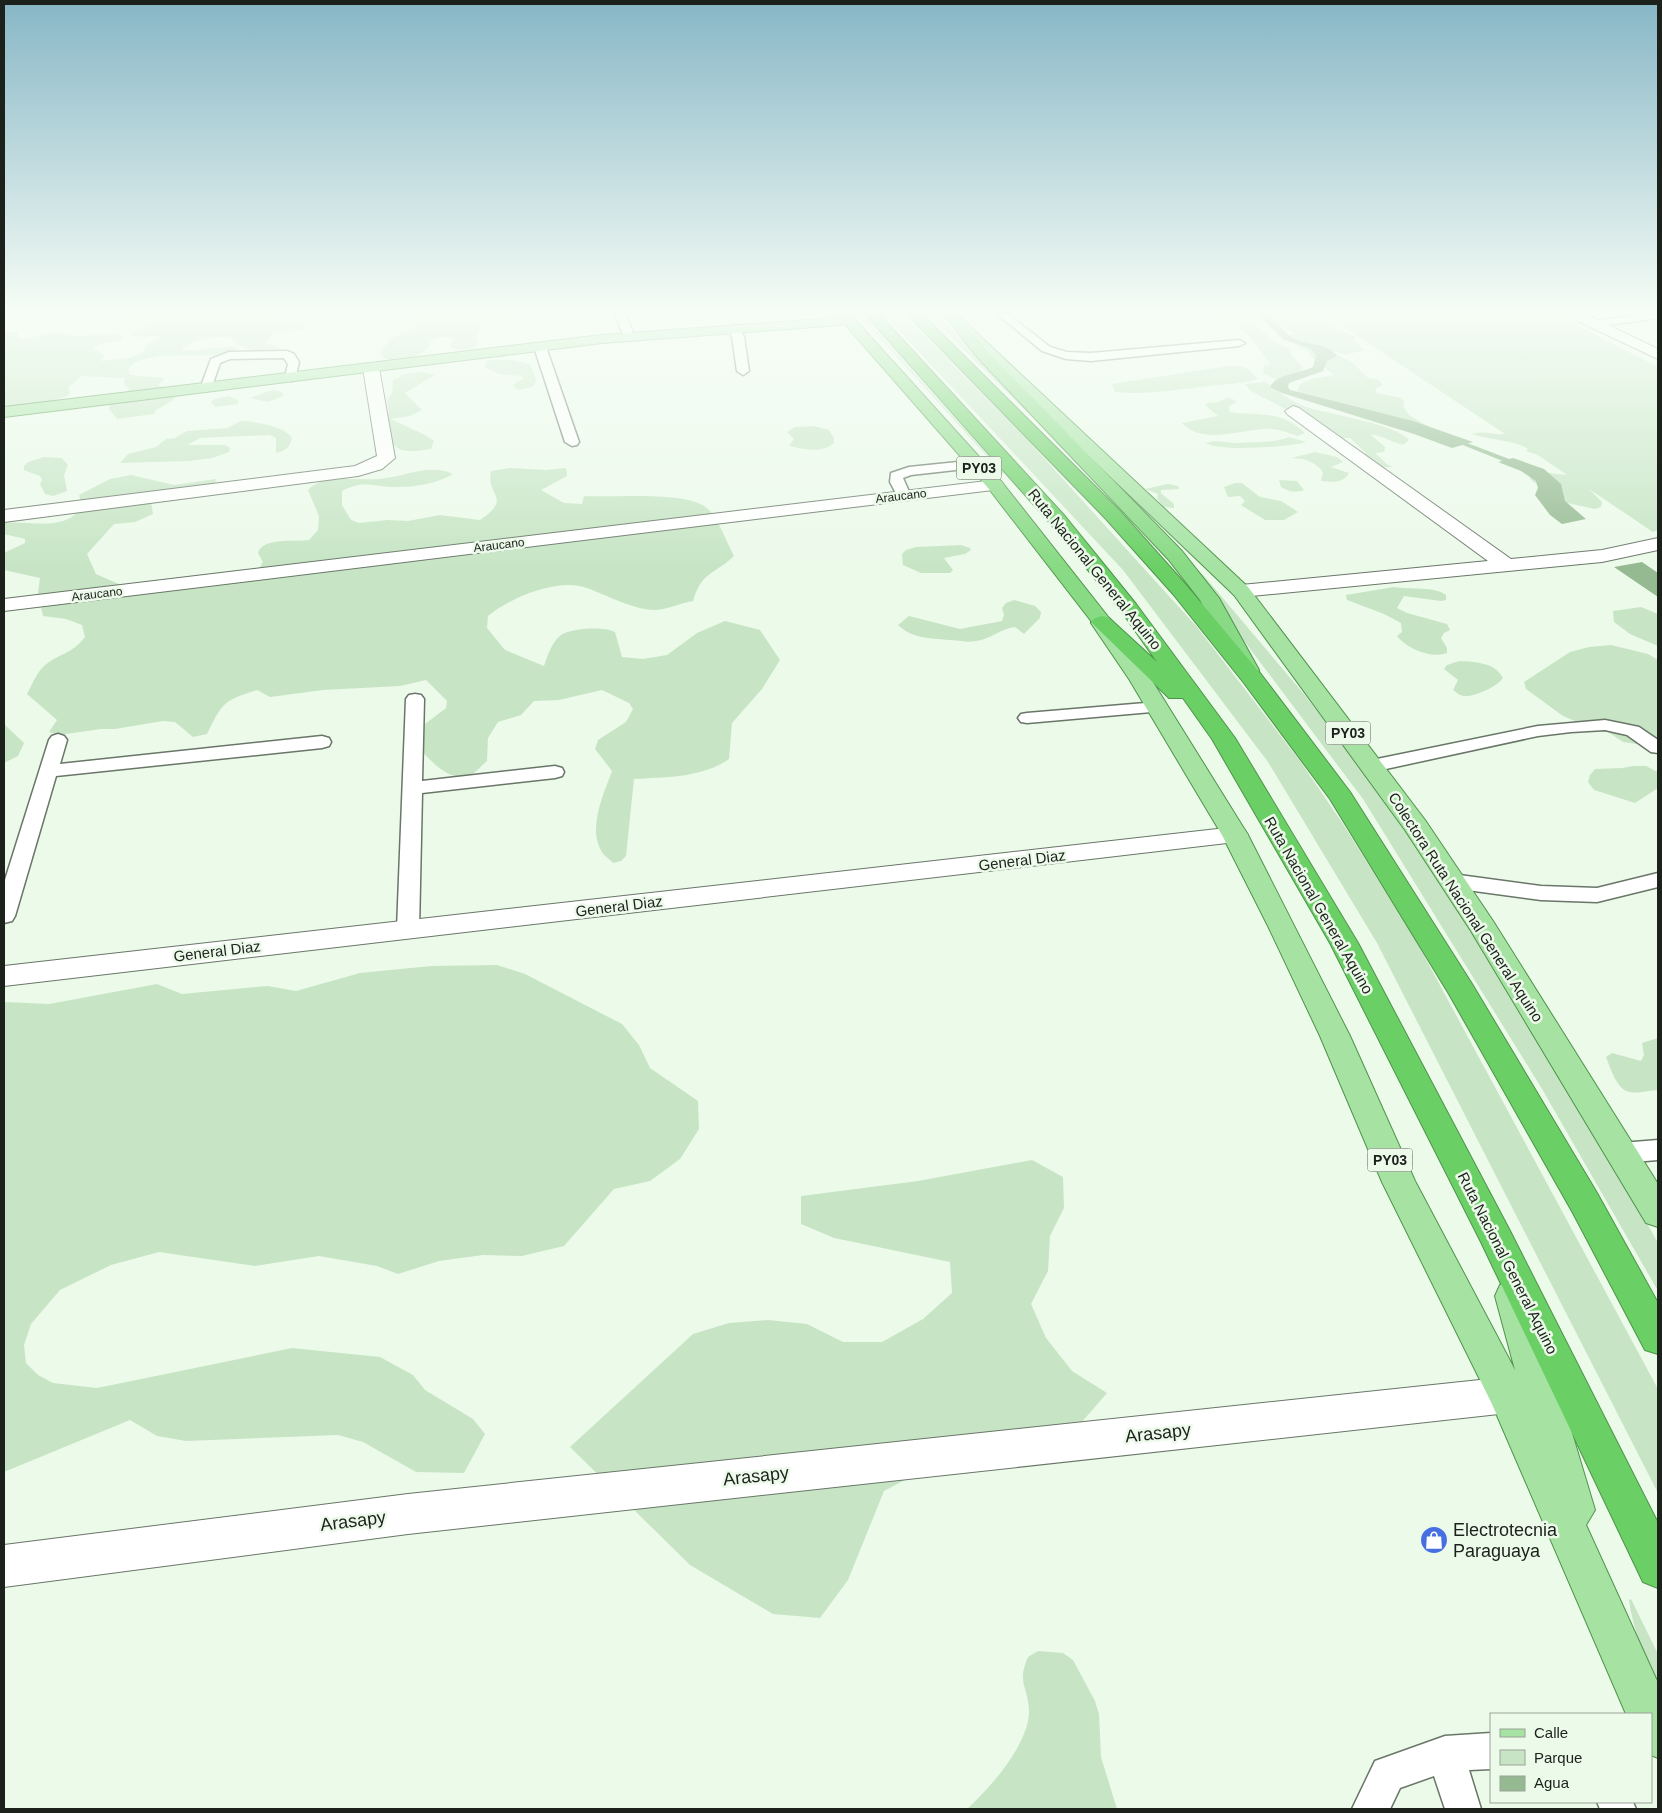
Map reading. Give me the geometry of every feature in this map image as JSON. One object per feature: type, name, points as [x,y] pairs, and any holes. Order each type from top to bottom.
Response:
[{"type":"highway","name":"Ruta Nacional General Aquino","points":[[918,399],[994,485],[1102,622]]},
{"type":"highway","name":"Ruta Nacional General Aquino","points":[[948,399],[1062,525],[1141,624],[1223,738],[1344,944],[1497,1239],[1658,1567]]},
{"type":"highway","name":"PY03","points":[[997,399],[1113,516],[1180,590],[1252,678],[1341,797],[1462,991],[1585,1203],[1658,1338]]},
{"type":"highway","name":"PY03","points":[[1025,399],[1175,555],[1209,598],[1252,678]]},
{"type":"highway","points":[[1102,622],[1223,738]]},
{"type":"main road","points":[[4,412],[109,399]]},
{"type":"main road","name":"Colectora Ruta Nacional General Aquino","points":[[1039,399],[1241,591],[1372,766],[1452,881],[1658,1213]]},
{"type":"main road","name":"PY03","points":[[1102,622],[1157,707],[1235,835],[1282,926],[1335,1036],[1399,1182],[1508,1395],[1649,1713]]},
{"type":"main road","points":[[1497,1239],[1602,1607]]},
{"type":"main road","points":[[1652,1721],[1658,1736]]},
{"type":"street","points":[[4,516],[358,471],[376,465],[386,458],[376,399]]},
{"type":"street","points":[[1293,412],[1508,566]]},
{"type":"street","name":"Araucano","points":[[4,605],[994,485]]},
{"type":"street","points":[[1241,591],[1602,556],[1658,544]]},
{"type":"street","name":"General Diaz","points":[[4,976],[1235,835]]},
{"type":"street","name":"Arasapy","points":[[4,1566],[408,1514],[1508,1395]]},
{"type":"lane","points":[[558,399],[572,442]]},
{"type":"lane","points":[[904,496],[896,482],[896,476],[909,471],[976,464]]},
{"type":"lane","points":[[408,929],[415,698]]},
{"type":"lane","points":[[1027,718],[1157,707]]},
{"type":"lane","points":[[1372,766],[1538,731],[1571,727],[1605,725],[1633,731],[1658,748]]},
{"type":"lane","points":[[4,916],[58,740]]},
{"type":"lane","points":[[50,771],[322,742]]},
{"type":"lane","points":[[412,788],[555,772]]},
{"type":"lane","points":[[1452,881],[1541,893],[1597,895],[1658,880]]},
{"type":"lane","points":[[1621,1153],[1658,1150]]},
{"type":"lane","points":[[1370,1809],[1388,1774],[1445,1754],[1490,1751]]},
{"type":"lane","points":[[1445,1754],[1463,1809]]},
{"type":"green space","points":[[4,399],[59,399],[24,409],[4,410]]},
{"type":"green space","points":[[116,399],[174,399],[156,410],[154,414],[117,419],[109,409],[110,403]]},
{"type":"green space","points":[[215,399],[235,399],[238,400],[238,404],[215,407],[211,402]]},
{"type":"green space","points":[[253,399],[276,399],[268,402]]},
{"type":"green space","points":[[411,399],[422,410],[410,416],[391,419],[434,441],[431,449],[405,451],[394,445],[383,421],[389,414],[387,400]]},
{"type":"green space","points":[[935,399],[937,399],[1005,474]]},
{"type":"green space","points":[[963,399],[987,399],[1024,436],[1197,627],[1300,761],[1343,824],[1415,939],[1658,1389],[1658,1493],[1377,943],[1268,762],[1123,570]]},
{"type":"green space","points":[[1014,399],[1019,399],[1101,484]]},
{"type":"green space","points":[[1232,399],[1237,402],[1228,407],[1230,412],[1279,417],[1305,433],[1298,436],[1269,429],[1210,435],[1190,430],[1182,423],[1218,416],[1205,405]]},
{"type":"green space","points":[[1265,399],[1289,399],[1306,407],[1391,429],[1409,440],[1403,445],[1370,434],[1385,447],[1384,452],[1375,453],[1388,465],[1394,467],[1378,467],[1364,457],[1366,453],[1350,438],[1340,438]]},
{"type":"green space","points":[[1313,399],[1402,399],[1404,401],[1403,406],[1409,415],[1437,432]]},
{"type":"green space","points":[[1452,399],[1658,399],[1658,530],[1653,532],[1589,489],[1602,502],[1601,507],[1595,509],[1558,501],[1530,479],[1529,471],[1567,475],[1538,455],[1526,451],[1528,449],[1522,446],[1472,434],[1481,432],[1505,434]]},
{"type":"green space","points":[[241,421],[261,423],[284,431],[292,438],[290,445],[285,450],[276,453],[276,438],[270,435],[200,438],[187,445],[225,445],[230,448],[229,452],[212,458],[189,461],[120,463],[128,454],[156,447],[166,439],[175,438],[187,431],[227,428]]},
{"type":"green space","points":[[814,426],[829,430],[834,438],[834,443],[818,450],[789,446],[794,439],[787,432],[795,427]]},
{"type":"green space","points":[[1289,437],[1306,442],[1271,447],[1239,448],[1213,446],[1206,443],[1213,441],[1238,443],[1264,442]]},
{"type":"green space","points":[[1315,452],[1337,457],[1343,462],[1331,467],[1349,473],[1340,481],[1321,481],[1323,472],[1316,465],[1304,460],[1291,458]]},
{"type":"green space","points":[[44,457],[62,458],[68,465],[64,475],[67,491],[53,496],[45,494],[40,484],[42,480],[40,476],[24,470],[24,466],[28,462]]},
{"type":"green space","points":[[510,468],[546,470],[566,468],[567,476],[541,490],[564,503],[582,504],[584,496],[649,496],[685,499],[698,503],[712,513],[734,556],[709,574],[700,584],[693,601],[656,610],[639,608],[576,585],[549,587],[521,596],[508,602],[488,616],[487,628],[505,650],[544,666],[552,645],[561,635],[580,629],[596,628],[615,632],[622,657],[643,659],[667,655],[697,633],[725,621],[760,630],[780,660],[762,689],[732,723],[729,759],[707,770],[696,773],[671,777],[634,779],[626,856],[621,861],[613,863],[603,853],[598,843],[596,822],[598,811],[612,771],[595,749],[598,740],[626,722],[633,709],[629,703],[602,690],[559,700],[534,701],[521,715],[498,722],[488,738],[487,761],[471,775],[460,777],[445,772],[438,767],[414,743],[421,727],[446,708],[447,701],[426,680],[400,686],[323,690],[270,697],[257,690],[230,700],[221,709],[207,734],[193,737],[175,722],[163,721],[115,729],[59,735],[49,732],[57,720],[27,694],[36,676],[48,662],[74,648],[85,637],[82,625],[66,619],[43,616],[38,593],[40,578],[4,570],[4,553],[25,543],[25,539],[4,534],[4,523],[46,524],[67,520],[82,506],[79,495],[110,479],[131,475],[174,485],[216,479],[215,484],[151,501],[153,514],[135,522],[114,524],[87,554],[96,574],[130,589],[251,571],[260,567],[263,562],[258,553],[266,544],[280,541],[309,540],[318,530],[319,516],[308,490],[313,485],[321,482],[343,479],[389,478],[426,470],[444,471],[453,474],[433,483],[418,486],[388,487],[363,484],[349,487],[342,491],[342,505],[351,520],[359,523],[388,520],[408,521],[440,515],[480,520],[490,512],[497,501],[490,479],[491,471]]},
{"type":"green space","points":[[1279,480],[1297,481],[1304,490],[1295,492],[1287,490],[1281,487]]},
{"type":"green space","points":[[1235,483],[1242,483],[1260,497],[1281,501],[1298,512],[1284,520],[1265,520],[1241,505],[1245,501],[1240,496],[1228,497],[1224,487]]},
{"type":"green space","points":[[1168,484],[1178,486],[1179,489],[1161,490],[1161,493],[1174,504],[1174,508],[1163,507],[1157,498],[1158,494],[1145,489]]},
{"type":"green space","points":[[1169,541],[1205,577],[1303,693],[1386,801],[1460,911],[1572,1089],[1658,1243],[1658,1291],[1542,1089],[1363,799]]},
{"type":"green space","points":[[961,545],[971,550],[965,554],[944,558],[953,570],[950,573],[921,573],[903,565],[902,554],[906,550],[916,547]]},
{"type":"green space","points":[[1394,587],[1429,589],[1446,595],[1446,600],[1441,601],[1404,596],[1397,608],[1407,613],[1447,624],[1450,630],[1444,633],[1441,638],[1447,648],[1447,653],[1434,655],[1413,649],[1397,636],[1402,632],[1401,623],[1384,614],[1347,600],[1346,595]]},
{"type":"green space","points":[[1014,600],[1035,606],[1041,612],[1040,618],[1024,634],[1015,627],[981,640],[966,642],[922,637],[909,633],[898,625],[909,616],[960,629],[1002,621],[1004,615],[1002,608],[1006,603]]},
{"type":"green space","points":[[1641,607],[1658,614],[1658,646],[1630,634],[1614,622],[1613,611]]},
{"type":"green space","points":[[1611,645],[1648,654],[1658,660],[1658,741],[1637,744],[1623,742],[1602,728],[1563,716],[1526,689],[1524,682],[1570,652],[1589,647]]},
{"type":"green space","points":[[1459,661],[1490,666],[1503,678],[1496,685],[1485,691],[1468,696],[1461,695],[1453,690],[1458,680],[1444,669],[1447,665]]},
{"type":"green space","points":[[4,724],[24,743],[18,756],[4,763]]},
{"type":"green space","points":[[1646,766],[1658,772],[1658,788],[1635,803],[1594,790],[1588,782],[1590,775],[1595,769]]},
{"type":"green space","points":[[497,965],[525,974],[622,1024],[639,1045],[650,1068],[698,1101],[699,1129],[680,1159],[650,1181],[614,1189],[564,1246],[522,1256],[483,1255],[439,1261],[398,1274],[377,1266],[319,1256],[255,1266],[159,1252],[111,1265],[60,1290],[31,1324],[24,1345],[26,1363],[38,1375],[53,1383],[97,1388],[292,1348],[380,1357],[413,1375],[425,1390],[473,1419],[485,1434],[464,1473],[416,1472],[363,1442],[338,1435],[186,1441],[157,1436],[130,1420],[4,1472],[4,1002],[49,1004],[157,984],[182,994],[268,986],[296,991],[360,973],[431,966]]},
{"type":"green space","points":[[1658,1038],[1658,1090],[1637,1093],[1625,1091],[1615,1078],[1606,1057],[1612,1053],[1641,1061],[1644,1055],[1642,1043]]},
{"type":"green space","points":[[1032,1160],[1063,1177],[1064,1208],[1050,1236],[1048,1271],[1031,1304],[1046,1338],[1072,1371],[1107,1393],[1081,1423],[988,1437],[968,1474],[924,1470],[884,1491],[848,1580],[820,1618],[773,1614],[690,1565],[570,1447],[693,1334],[729,1323],[768,1320],[807,1324],[843,1342],[882,1342],[923,1319],[952,1293],[950,1262],[834,1238],[801,1224],[801,1196],[918,1181]]},
{"type":"green space","points":[[1631,1599],[1658,1654],[1658,1688],[1637,1634],[1629,1600]]},
{"type":"green space","points":[[1038,1651],[1063,1653],[1073,1660],[1095,1701],[1099,1714],[1101,1757],[1117,1809],[967,1809],[987,1789],[1007,1764],[1023,1736],[1028,1722],[1029,1709],[1023,1673],[1028,1657]]},
{"type":"water","points":[[1300,399],[1324,399],[1413,421],[1473,442],[1452,448],[1414,434]]},
{"type":"water","points":[[1513,458],[1544,469],[1561,484],[1565,501],[1586,519],[1562,524],[1550,515],[1535,495],[1538,488],[1536,481],[1521,471],[1498,462]]},
{"type":"water","points":[[1642,562],[1658,573],[1658,597],[1614,567]]},
{"type":"waterway","points":[[1452,439],[1521,465]]},
{"type":"place","name":"Electrotecnia Paraguaya","points":[[1434,1540]]}]
